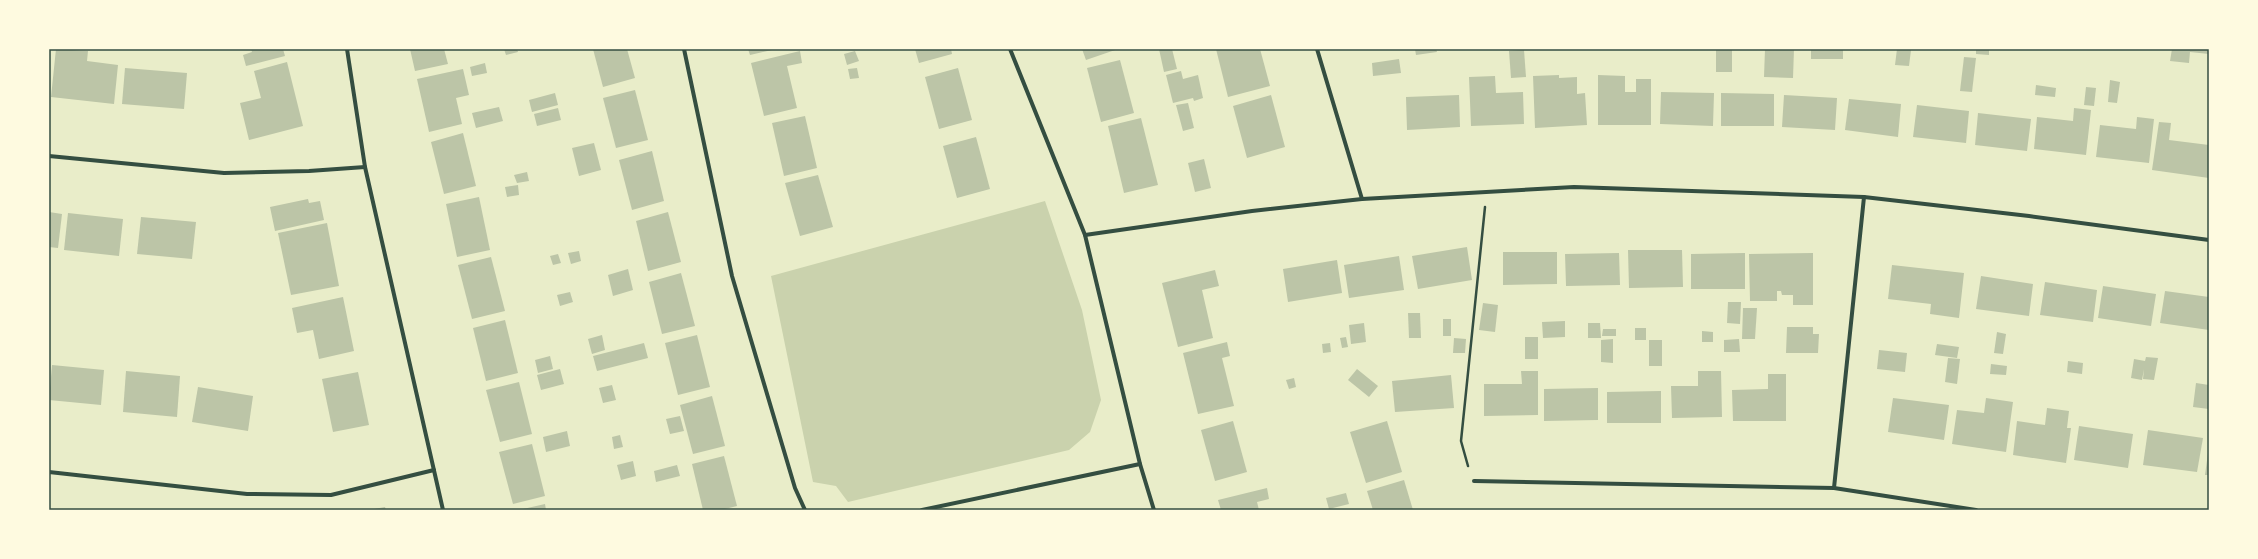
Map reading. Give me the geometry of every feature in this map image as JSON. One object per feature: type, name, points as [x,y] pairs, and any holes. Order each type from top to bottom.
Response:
[{"type":"street","points":[[347,49],[365,167],[443,510]]},
{"type":"street","points":[[684,49],[732,276],[795,488],[805,510]]},
{"type":"street","points":[[1010,49],[1085,235],[1140,464],[1154,510]]},
{"type":"street","points":[[1317,49],[1362,199]]},
{"type":"street","points":[[49,156],[224,173],[309,171],[365,167]]},
{"type":"street","points":[[1085,235],[1252,211],[1362,199],[1574,187],[1864,197],[2029,216],[2209,240]]},
{"type":"street","points":[[1834,488],[1864,197]]},
{"type":"street","points":[[922,510],[1140,464]]},
{"type":"street","points":[[49,472],[247,494],[331,495],[434,470]]},
{"type":"street","points":[[1474,481],[1834,488],[1976,510]]},
{"type":"path","points":[[1474,481],[1466,463],[1461,441],[1487,191]]},
{"type":"green space","points":[[1045,201],[1082,310],[1101,400],[1090,432],[1069,450],[848,502],[836,486],[813,482],[771,276]]},
{"type":"building","points":[[56,49],[88,51],[87,61],[118,65],[114,104],[51,97]]},
{"type":"building","points":[[251,49],[283,49],[285,56],[246,66],[243,55],[252,52]]},
{"type":"building","points":[[410,49],[444,49],[448,64],[415,71]]},
{"type":"building","points":[[504,49],[517,49],[518,52],[506,55]]},
{"type":"building","points":[[593,49],[627,49],[635,78],[603,87]]},
{"type":"building","points":[[748,49],[772,49],[772,50],[750,55]]},
{"type":"building","points":[[915,49],[951,49],[952,54],[919,63]]},
{"type":"building","points":[[1082,49],[1118,49],[1086,60]]},
{"type":"building","points":[[1159,49],[1172,49],[1177,69],[1164,72]]},
{"type":"building","points":[[1216,49],[1260,49],[1270,86],[1228,97]]},
{"type":"building","points":[[1415,49],[1436,49],[1437,52],[1416,55]]},
{"type":"building","points":[[1716,49],[1732,49],[1732,72],[1716,72]]},
{"type":"building","points":[[1765,49],[1794,49],[1793,78],[1764,77]]},
{"type":"building","points":[[1811,49],[1843,49],[1843,59],[1811,59]]},
{"type":"building","points":[[1897,49],[1911,50],[1909,66],[1895,65]]},
{"type":"building","points":[[1976,49],[1989,49],[1989,55],[1976,54]]},
{"type":"building","points":[[2172,49],[2209,49],[2209,54],[2190,52],[2189,63],[2170,61]]},
{"type":"building","points":[[1524,50],[1526,77],[1511,78],[1509,51]]},
{"type":"building","points":[[800,51],[802,63],[787,66],[797,108],[764,116],[751,63]]},
{"type":"building","points":[[855,51],[859,61],[847,65],[844,54]]},
{"type":"building","points":[[1964,57],[1976,58],[1972,92],[1960,91]]},
{"type":"building","points":[[1399,59],[1401,73],[1373,76],[1372,63]]},
{"type":"building","points":[[1120,60],[1134,113],[1101,122],[1087,68]]},
{"type":"building","points":[[287,62],[303,126],[249,140],[240,103],[261,98],[254,71]]},
{"type":"building","points":[[485,63],[487,73],[472,76],[470,67]]},
{"type":"building","points":[[125,68],[187,73],[184,109],[122,104]]},
{"type":"building","points":[[857,68],[859,78],[850,79],[848,69]]},
{"type":"building","points":[[958,68],[972,120],[939,129],[925,77]]},
{"type":"building","points":[[463,69],[469,95],[456,98],[462,124],[429,132],[417,79]]},
{"type":"building","points":[[1181,71],[1183,79],[1198,75],[1203,98],[1194,101],[1193,98],[1173,103],[1166,75]]},
{"type":"building","points":[[1559,75],[1559,78],[1577,77],[1577,94],[1585,93],[1587,125],[1535,128],[1533,76]]},
{"type":"building","points":[[1598,75],[1625,76],[1625,92],[1636,92],[1636,79],[1651,79],[1651,125],[1598,125]]},
{"type":"building","points":[[1495,76],[1496,93],[1523,92],[1524,124],[1471,126],[1469,77]]},
{"type":"building","points":[[2110,80],[2120,82],[2117,103],[2108,102]]},
{"type":"building","points":[[2036,85],[2056,88],[2055,97],[2035,95]]},
{"type":"building","points":[[2086,87],[2096,88],[2094,106],[2084,105]]},
{"type":"building","points":[[635,90],[648,140],[616,148],[603,98]]},
{"type":"building","points":[[1661,92],[1714,93],[1713,126],[1660,124]]},
{"type":"building","points":[[555,93],[558,105],[532,112],[529,100]]},
{"type":"building","points":[[1721,93],[1774,94],[1774,126],[1721,126]]},
{"type":"building","points":[[1271,95],[1285,147],[1247,158],[1233,106]]},
{"type":"building","points":[[1459,95],[1460,127],[1407,130],[1406,97]]},
{"type":"building","points":[[1784,95],[1837,98],[1835,130],[1782,127]]},
{"type":"building","points":[[1849,99],[1901,104],[1898,137],[1845,130]]},
{"type":"building","points":[[1188,103],[1194,128],[1183,131],[1176,105]]},
{"type":"building","points":[[1917,105],[1969,111],[1966,143],[1913,137]]},
{"type":"building","points":[[499,107],[503,121],[476,128],[472,113]]},
{"type":"building","points":[[558,108],[561,120],[537,126],[534,114]]},
{"type":"building","points":[[2074,108],[2091,110],[2086,155],[2034,149],[2037,117],[2073,121]]},
{"type":"building","points":[[1978,113],[2031,119],[2027,151],[1975,145]]},
{"type":"building","points":[[805,116],[817,168],[784,176],[772,123]]},
{"type":"building","points":[[2137,117],[2154,119],[2149,163],[2096,157],[2100,125],[2136,129]]},
{"type":"building","points":[[1141,118],[1158,185],[1124,193],[1108,126]]},
{"type":"building","points":[[2159,122],[2171,123],[2169,140],[2209,145],[2209,178],[2152,170]]},
{"type":"building","points":[[463,133],[476,186],[444,194],[431,142]]},
{"type":"building","points":[[976,137],[990,189],[957,198],[943,146]]},
{"type":"building","points":[[594,143],[601,170],[579,176],[572,148]]},
{"type":"building","points":[[652,151],[664,201],[632,210],[619,160]]},
{"type":"building","points":[[1204,159],[1211,188],[1195,192],[1188,163]]},
{"type":"building","points":[[527,172],[529,181],[517,183],[514,175]]},
{"type":"building","points":[[818,175],[833,227],[800,236],[785,183]]},
{"type":"building","points":[[518,185],[519,195],[507,197],[505,187]]},
{"type":"building","points":[[479,197],[490,250],[457,257],[446,204]]},
{"type":"building","points":[[308,199],[309,203],[320,201],[324,220],[275,231],[270,207]]},
{"type":"building","points":[[49,212],[62,214],[58,248],[49,247]]},
{"type":"building","points":[[668,212],[681,262],[648,271],[636,221]]},
{"type":"building","points":[[68,213],[123,219],[119,256],[64,250]]},
{"type":"building","points":[[141,217],[196,222],[192,259],[137,254]]},
{"type":"building","points":[[327,223],[339,286],[291,295],[278,233]]},
{"type":"building","points":[[1467,247],[1472,280],[1418,289],[1412,256]]},
{"type":"building","points":[[1628,250],[1682,250],[1683,287],[1629,288]]},
{"type":"building","points":[[579,251],[581,261],[571,264],[568,253]]},
{"type":"building","points":[[1503,252],[1557,252],[1557,284],[1503,285]]},
{"type":"building","points":[[1619,253],[1620,285],[1566,286],[1565,254]]},
{"type":"building","points":[[1745,253],[1745,289],[1691,289],[1691,254]]},
{"type":"building","points":[[1813,253],[1813,305],[1793,305],[1793,295],[1782,295],[1781,291],[1777,291],[1777,301],[1750,301],[1749,254]]},
{"type":"building","points":[[558,254],[561,263],[553,265],[550,256]]},
{"type":"building","points":[[1399,256],[1404,290],[1349,298],[1344,265]]},
{"type":"building","points":[[491,257],[505,311],[472,319],[458,265]]},
{"type":"building","points":[[1337,260],[1342,293],[1288,302],[1283,269]]},
{"type":"building","points":[[1892,265],[1964,273],[1959,318],[1930,314],[1931,304],[1888,299]]},
{"type":"building","points":[[628,269],[633,290],[613,296],[608,275]]},
{"type":"building","points":[[1215,270],[1219,286],[1202,290],[1213,338],[1178,347],[1162,283]]},
{"type":"building","points":[[681,273],[695,326],[662,334],[649,282]]},
{"type":"building","points":[[1981,276],[2033,284],[2029,316],[1976,309]]},
{"type":"building","points":[[2045,282],[2097,290],[2093,322],[2040,315]]},
{"type":"building","points":[[2103,286],[2156,294],[2151,326],[2098,318]]},
{"type":"building","points":[[2165,291],[2209,297],[2209,330],[2160,323]]},
{"type":"building","points":[[570,292],[573,302],[560,306],[557,295]]},
{"type":"building","points":[[343,297],[354,351],[319,359],[313,330],[297,333],[292,308]]},
{"type":"building","points":[[1728,302],[1741,302],[1740,324],[1727,323]]},
{"type":"building","points":[[1483,303],[1498,305],[1495,332],[1479,330]]},
{"type":"building","points":[[1743,308],[1757,308],[1755,339],[1742,339]]},
{"type":"building","points":[[1408,313],[1420,313],[1421,338],[1409,338]]},
{"type":"building","points":[[1443,319],[1451,319],[1451,336],[1443,336]]},
{"type":"building","points":[[505,320],[518,373],[486,381],[473,328]]},
{"type":"building","points":[[1565,321],[1565,337],[1543,338],[1542,322]]},
{"type":"building","points":[[1364,323],[1366,342],[1351,344],[1349,325]]},
{"type":"building","points":[[1588,323],[1600,323],[1601,338],[1588,338]]},
{"type":"building","points":[[1787,327],[1813,327],[1813,334],[1819,334],[1818,353],[1786,353]]},
{"type":"building","points":[[1635,328],[1646,328],[1646,340],[1635,340]]},
{"type":"building","points":[[1603,329],[1616,329],[1616,336],[1602,336]]},
{"type":"building","points":[[1702,331],[1713,332],[1713,342],[1702,342]]},
{"type":"building","points":[[1997,332],[2006,334],[2003,354],[1994,353]]},
{"type":"building","points":[[602,335],[605,350],[592,354],[588,339]]},
{"type":"building","points":[[697,335],[710,387],[678,395],[665,343]]},
{"type":"building","points":[[1346,337],[1348,347],[1342,348],[1340,338]]},
{"type":"building","points":[[1525,337],[1538,337],[1538,359],[1525,359]]},
{"type":"building","points":[[1454,338],[1466,339],[1465,353],[1453,353]]},
{"type":"building","points":[[1613,339],[1613,363],[1601,362],[1601,340]]},
{"type":"building","points":[[1739,339],[1740,352],[1724,352],[1724,340]]},
{"type":"building","points":[[1649,340],[1662,340],[1662,366],[1649,366]]},
{"type":"building","points":[[1227,342],[1230,356],[1222,358],[1234,406],[1198,414],[1183,353]]},
{"type":"building","points":[[644,343],[648,358],[597,371],[593,356]]},
{"type":"building","points":[[1330,343],[1331,352],[1323,353],[1322,344]]},
{"type":"building","points":[[1937,344],[1959,347],[1957,358],[1935,355]]},
{"type":"building","points":[[1879,350],[1907,353],[1905,372],[1877,369]]},
{"type":"building","points":[[550,356],[553,369],[538,373],[535,360]]},
{"type":"building","points":[[2146,357],[2158,358],[2154,380],[2143,379],[2144,369],[2142,380],[2131,378],[2134,359],[2145,361]]},
{"type":"building","points":[[1948,358],[1960,359],[1957,384],[1945,382]]},
{"type":"building","points":[[2068,361],[2083,363],[2082,374],[2067,372]]},
{"type":"building","points":[[1991,364],[2007,366],[2006,375],[1990,374]]},
{"type":"building","points":[[52,365],[104,370],[101,405],[49,400]]},
{"type":"building","points":[[560,369],[564,384],[541,390],[537,375]]},
{"type":"building","points":[[1357,369],[1378,386],[1369,397],[1348,380]]},
{"type":"building","points":[[126,371],[180,376],[177,417],[123,412]]},
{"type":"building","points":[[1521,371],[1538,371],[1538,415],[1484,416],[1484,384],[1522,384]]},
{"type":"building","points":[[1698,371],[1721,371],[1722,417],[1672,418],[1671,386],[1698,386]]},
{"type":"building","points":[[358,372],[369,425],[333,432],[322,379]]},
{"type":"building","points":[[1768,374],[1786,374],[1786,421],[1733,421],[1732,390],[1768,389]]},
{"type":"building","points":[[1451,375],[1454,408],[1395,412],[1392,381]]},
{"type":"building","points":[[1294,378],[1296,387],[1289,389],[1286,380]]},
{"type":"building","points":[[519,382],[532,434],[500,442],[486,390]]},
{"type":"building","points":[[2196,383],[2209,385],[2209,409],[2193,407]]},
{"type":"building","points":[[612,385],[616,400],[603,403],[599,388]]},
{"type":"building","points":[[198,387],[253,396],[248,431],[192,422]]},
{"type":"building","points":[[1598,388],[1598,420],[1544,421],[1544,389]]},
{"type":"building","points":[[1661,391],[1661,423],[1607,423],[1607,392]]},
{"type":"building","points":[[712,396],[725,446],[693,454],[680,405]]},
{"type":"building","points":[[1893,398],[1949,405],[1944,440],[1888,432]]},
{"type":"building","points":[[1986,398],[2013,402],[2006,452],[1952,444],[1957,410],[1984,413]]},
{"type":"building","points":[[2047,408],[2069,411],[2067,428],[2071,428],[2066,463],[2013,455],[2017,421],[2045,425]]},
{"type":"building","points":[[680,416],[684,431],[670,434],[666,419]]},
{"type":"building","points":[[1233,421],[1247,472],[1215,481],[1201,430]]},
{"type":"building","points":[[1387,421],[1402,472],[1366,483],[1350,432]]},
{"type":"building","points":[[2079,426],[2133,434],[2128,468],[2074,460]]},
{"type":"building","points":[[2148,430],[2203,438],[2197,472],[2143,465]]},
{"type":"building","points":[[567,431],[570,446],[546,452],[543,437]]},
{"type":"building","points":[[620,435],[623,447],[614,449],[612,437]]},
{"type":"building","points":[[532,444],[545,496],[513,504],[499,452]]},
{"type":"building","points":[[2208,453],[2209,475],[2205,475]]},
{"type":"building","points":[[724,456],[737,506],[721,510],[703,510],[692,464]]},
{"type":"building","points":[[633,461],[636,476],[621,480],[617,465]]},
{"type":"building","points":[[677,465],[680,476],[656,482],[654,471]]},
{"type":"building","points":[[1404,480],[1413,510],[1373,510],[1367,491]]},
{"type":"building","points":[[1267,488],[1269,499],[1257,502],[1259,510],[1221,510],[1218,500]]},
{"type":"building","points":[[1346,493],[1349,504],[1329,509],[1326,498]]},
{"type":"building","points":[[545,504],[546,510],[523,510],[523,509]]},
{"type":"building","points":[[385,507],[386,510],[374,510],[374,509]]}]
